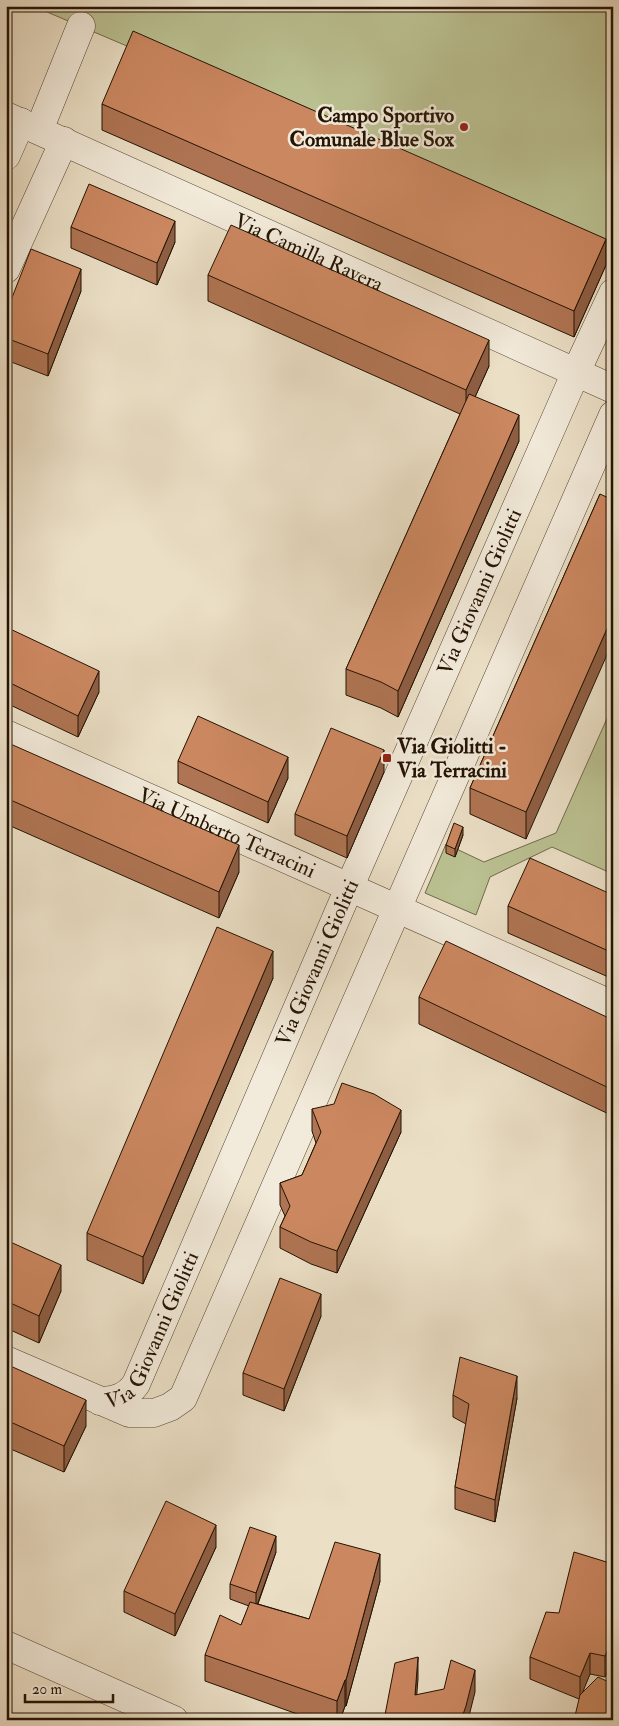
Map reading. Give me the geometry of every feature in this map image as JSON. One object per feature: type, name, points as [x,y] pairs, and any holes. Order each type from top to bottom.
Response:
[{"type":"street","points":[[6,156],[22,123],[81,26]]},
{"type":"street","name":"Via Camilla Ravera","points":[[22,123],[613,389]]},
{"type":"street","points":[[6,268],[64,141]]},
{"type":"street","name":"Via Giovanni Giolitti","points":[[100,1401],[121,1398],[132,1390],[136,1384],[349,888],[576,372],[613,293]]},
{"type":"street","name":"Via Giovanni Giolitti","points":[[100,1401],[129,1413],[146,1414],[170,1407],[183,1398],[613,415]]},
{"type":"street","name":"Via Umberto Terracini","points":[[6,734],[613,1005]]},
{"type":"street","points":[[6,1360],[100,1401]]},
{"type":"street","points":[[6,1645],[174,1720]]},
{"type":"green space","name":"Campo Sportivo Comunale Blue Sox","points":[[33,6],[613,6],[613,227],[603,249]]},
{"type":"green space","points":[[613,705],[613,874],[552,847],[490,877],[476,915],[425,893],[446,844],[484,862],[556,833]]},
{"type":"building","points":[[133,31],[606,239],[574,311],[102,104]]},
{"type":"building","points":[[89,184],[175,221],[157,263],[71,227]]},
{"type":"building","points":[[231,225],[489,340],[466,390],[208,275]]},
{"type":"building","points":[[31,249],[81,269],[48,354],[6,338],[6,313]]},
{"type":"building","points":[[469,394],[519,415],[398,691],[381,682],[346,669]]},
{"type":"building","points":[[600,494],[613,500],[613,615],[526,812],[470,788]]},
{"type":"building","points":[[6,627],[99,671],[78,716],[6,681]]},
{"type":"building","points":[[198,716],[288,757],[268,802],[178,761]]},
{"type":"building","points":[[331,728],[384,750],[347,836],[295,814]]},
{"type":"building","points":[[6,742],[239,845],[219,892],[6,798]]},
{"type":"building","points":[[454,823],[463,827],[455,849],[446,845]]},
{"type":"building","points":[[530,858],[613,895],[613,953],[508,906]]},
{"type":"building","points":[[217,927],[273,951],[143,1257],[87,1233]]},
{"type":"building","points":[[446,941],[613,1020],[613,1090],[419,997]]},
{"type":"building","points":[[342,1083],[374,1094],[401,1110],[337,1251],[311,1242],[280,1227],[290,1206],[280,1183],[302,1175],[321,1132],[312,1109],[334,1104]]},
{"type":"building","points":[[6,1240],[61,1265],[39,1316],[6,1301]]},
{"type":"building","points":[[280,1278],[321,1294],[284,1389],[243,1373]]},
{"type":"building","points":[[460,1357],[517,1376],[495,1500],[455,1487],[469,1404],[453,1395]]},
{"type":"building","points":[[6,1364],[86,1400],[64,1446],[6,1420]]},
{"type":"building","points":[[166,1501],[216,1525],[175,1614],[124,1591]]},
{"type":"building","points":[[250,1527],[276,1536],[256,1593],[230,1584]]},
{"type":"building","points":[[335,1542],[380,1554],[346,1680],[337,1701],[205,1655],[220,1615],[241,1625],[250,1602],[309,1619]]},
{"type":"building","points":[[574,1552],[613,1564],[613,1637],[605,1656],[590,1653],[580,1677],[530,1657],[546,1612],[559,1613]]},
{"type":"building","points":[[418,1657],[415,1695],[444,1689],[451,1660],[475,1670],[461,1720],[384,1720],[395,1663]]},
{"type":"building","points":[[598,1677],[613,1684],[613,1720],[574,1720],[580,1695]]},
{"type":"place","name":"Campo Sportivo Comunale Blue Sox","points":[[464,127]]},
{"type":"place","name":"Via Giolitti - Via Terracini","points":[[387,758]]}]
